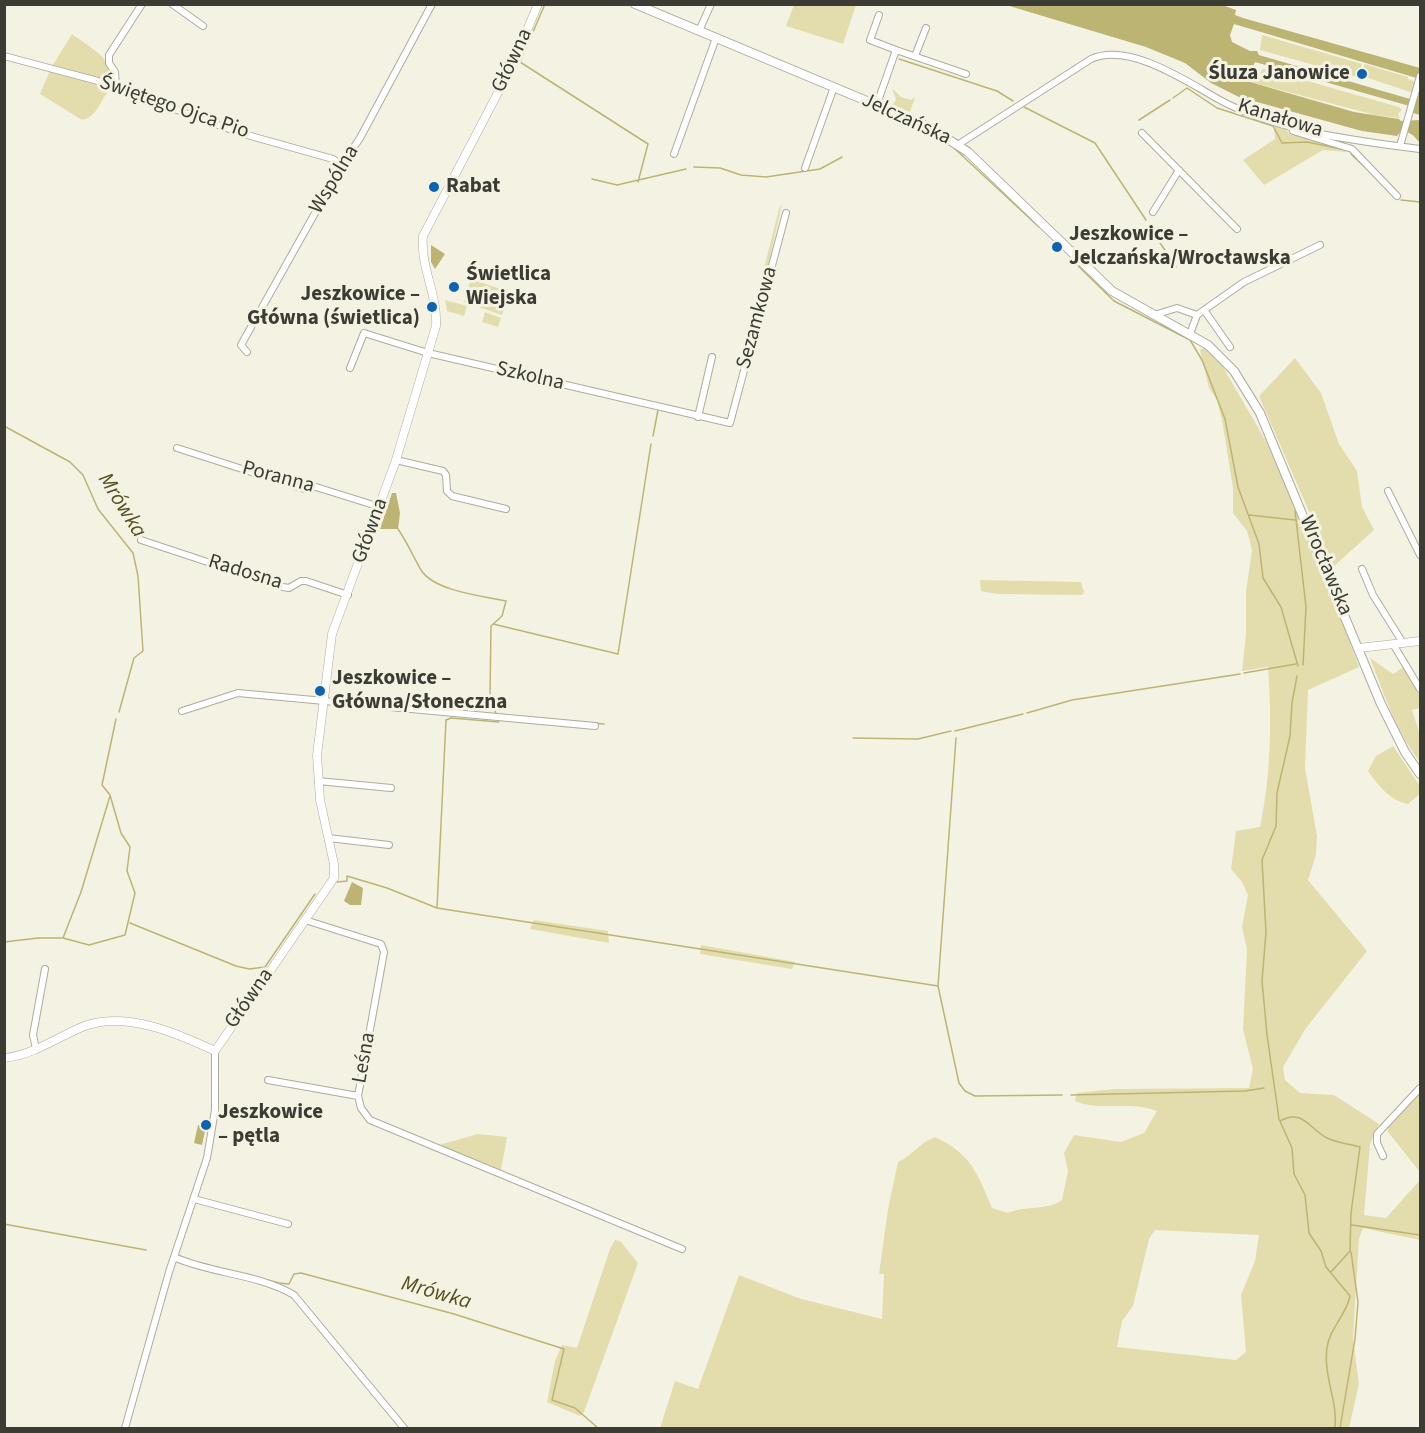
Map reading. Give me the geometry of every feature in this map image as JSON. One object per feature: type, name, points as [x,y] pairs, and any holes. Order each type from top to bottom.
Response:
[{"type":"main road","name":"Jelczańska","points":[[635,4],[929,127],[959,144],[1112,291],[1190,334],[1208,345],[1225,360]]},
{"type":"main road","name":"Wrocławska","points":[[1225,360],[1260,413],[1381,704],[1405,752],[1420,774]]},
{"type":"street","points":[[116,87],[115,72],[109,63],[108,55],[142,4]]},
{"type":"street","points":[[172,4],[203,26]]},
{"type":"street","name":"Wspólna","points":[[247,352],[241,345],[342,165],[360,138],[432,4]]},
{"type":"street","name":"Główna","points":[[125,1428],[174,1257],[207,1158],[213,1122],[215,1051],[336,872],[318,781],[317,755],[322,702],[332,634],[396,460],[437,317],[423,258],[423,236],[513,64],[538,4]]},
{"type":"street","points":[[699,31],[711,4]]},
{"type":"street","points":[[879,15],[870,40],[966,74]]},
{"type":"street","points":[[915,56],[926,28]]},
{"type":"street","points":[[674,154],[716,38]]},
{"type":"street","points":[[877,105],[896,50]]},
{"type":"street","name":"Kanałowa","points":[[959,144],[1092,58],[1119,55],[1177,74],[1235,108],[1344,138],[1420,149]]},
{"type":"street","name":"Świętego Ojca Pio","points":[[4,56],[116,87],[240,133],[333,159],[342,165]]},
{"type":"street","points":[[1400,146],[1420,76]]},
{"type":"street","points":[[805,168],[834,87]]},
{"type":"street","points":[[1292,125],[1293,131],[1352,149],[1397,196]]},
{"type":"street","points":[[1142,133],[1237,229]]},
{"type":"street","points":[[1153,212],[1179,170]]},
{"type":"street","name":"Sezamkowa","points":[[730,423],[786,213]]},
{"type":"street","points":[[1190,334],[1197,315],[1204,310],[1259,273],[1320,245]]},
{"type":"street","points":[[1154,315],[1177,308],[1197,315]]},
{"type":"street","points":[[1204,310],[1230,347]]},
{"type":"street","name":"Szkolna","points":[[350,368],[364,333],[428,353],[730,423]]},
{"type":"street","points":[[698,417],[712,357]]},
{"type":"street","name":"Poranna","points":[[177,448],[304,489],[316,487],[380,507]]},
{"type":"street","points":[[396,460],[443,471],[446,476],[447,491],[452,496],[506,509]]},
{"type":"street","points":[[1388,491],[1420,555]]},
{"type":"street","name":"Radosna","points":[[141,540],[283,587],[289,588],[301,581],[306,581],[348,595]]},
{"type":"street","points":[[1362,569],[1373,595],[1403,643]]},
{"type":"street","points":[[1359,648],[1420,641]]},
{"type":"street","points":[[1394,644],[1420,689]]},
{"type":"street","points":[[182,711],[232,695],[246,694],[595,726]]},
{"type":"street","points":[[318,781],[391,788]]},
{"type":"street","points":[[328,837],[389,845]]},
{"type":"street","name":"Leśna","points":[[305,920],[381,944],[384,952],[358,1096],[365,1115],[384,1128],[682,1249]]},
{"type":"street","points":[[36,1049],[33,1035],[45,969]]},
{"type":"street","name":"Główna","points":[[4,1058],[36,1049],[80,1028],[104,1022],[128,1023],[165,1031],[215,1051]]},
{"type":"street","points":[[268,1080],[358,1096]]},
{"type":"street","points":[[1383,1156],[1377,1143],[1377,1134],[1420,1088]]},
{"type":"street","points":[[194,1199],[288,1224]]},
{"type":"street","points":[[174,1257],[204,1268],[273,1286],[294,1295],[404,1428]]},
{"type":"shaded area","points":[[794,5],[856,5],[843,44],[786,26]]},
{"type":"shaded area","points":[[1006,5],[1222,5],[1236,10],[1235,15],[1243,18],[1420,68],[1420,79],[1234,24],[1230,35],[1232,42],[1250,51],[1257,51],[1259,55],[1410,99],[1415,100],[1420,94],[1420,115],[1413,113],[1413,107],[1255,62],[1252,69],[1249,68],[1245,73],[1250,82],[1354,112],[1401,121],[1420,120],[1420,143],[1405,132],[1401,131],[1397,136],[1362,131],[1239,97],[1211,83],[1185,63],[1146,47]]},
{"type":"shaded area","points":[[72,34],[99,54],[113,74],[111,86],[98,107],[82,120],[40,94],[51,68]]},
{"type":"shaded area","points":[[1262,35],[1362,64],[1357,77],[1260,50]]},
{"type":"shaded area","points":[[1364,64],[1408,77],[1416,82],[1413,93],[1365,77]]},
{"type":"shaded area","points":[[1249,68],[1252,69],[1252,73],[1260,75],[1262,69],[1265,69],[1399,107],[1402,110],[1398,114],[1400,118],[1375,115],[1250,82],[1245,76]]},
{"type":"shaded area","points":[[892,88],[901,97],[911,100],[915,97],[910,112],[892,105],[896,100]]},
{"type":"shaded area","points":[[1281,125],[1291,135],[1316,138],[1347,149],[1345,152],[1323,150],[1264,185],[1243,160],[1275,139],[1274,127]]},
{"type":"shaded area","points":[[782,204],[767,270],[764,269]]},
{"type":"shaded area","points":[[431,245],[445,254],[435,269],[431,262]]},
{"type":"shaded area","points":[[471,279],[510,292],[502,315],[464,302]]},
{"type":"shaded area","points":[[445,300],[467,306],[464,316],[447,311]]},
{"type":"shaded area","points":[[485,312],[501,318],[498,327],[482,322]]},
{"type":"shaded area","points":[[1204,348],[1223,367],[1271,450],[1352,642],[1350,643],[1359,667],[1308,690],[1305,768],[1317,836],[1316,855],[1308,880],[1367,951],[1306,1028],[1283,1067],[1285,1080],[1300,1093],[1334,1095],[1379,1124],[1370,1144],[1364,1215],[1386,1218],[1420,1180],[1420,1240],[1363,1228],[1359,1239],[1353,1339],[1359,1384],[1349,1428],[660,1428],[675,1381],[698,1389],[739,1275],[801,1299],[882,1319],[884,1274],[879,1274],[888,1209],[898,1162],[929,1140],[935,1137],[965,1157],[977,1174],[992,1208],[1008,1213],[1050,1206],[1062,1200],[1068,1171],[1064,1153],[1074,1135],[1121,1142],[1144,1133],[1157,1111],[1137,1106],[1085,1104],[1075,1101],[1077,1093],[1115,1089],[1249,1088],[1253,1069],[1243,1029],[1247,949],[1242,927],[1248,895],[1242,882],[1231,869],[1236,831],[1260,827],[1264,807],[1270,747],[1268,667],[1242,671],[1246,634],[1246,591],[1252,550],[1247,531],[1233,513],[1233,488],[1222,420],[1217,400],[1209,388],[1200,350]],"holes":[[[1155,1230],[1259,1235],[1255,1261],[1241,1295],[1246,1352],[1236,1360],[1117,1347],[1122,1321],[1133,1306],[1149,1239]]]},
{"type":"shaded area","points":[[1295,358],[1321,393],[1339,444],[1357,471],[1362,507],[1374,530],[1333,567],[1259,396]]},
{"type":"shaded area","points":[[392,493],[396,493],[400,513],[398,529],[380,529]]},
{"type":"shaded area","points":[[980,580],[1081,582],[1084,592],[1082,595],[997,594],[981,591]]},
{"type":"shaded area","points":[[1370,658],[1393,674],[1404,667],[1419,694],[1420,708],[1412,710],[1420,735],[1420,762],[1397,725]]},
{"type":"shaded area","points":[[1393,746],[1420,786],[1420,794],[1408,804],[1395,799],[1380,787],[1368,771],[1376,756]]},
{"type":"shaded area","points":[[352,882],[363,888],[361,905],[350,905],[344,901]]},
{"type":"shaded area","points":[[534,920],[608,931],[609,943],[530,929]]},
{"type":"shaded area","points":[[701,945],[795,962],[792,969],[700,954]]},
{"type":"shaded area","points":[[1420,1092],[1420,1172],[1388,1132],[1388,1124]]},
{"type":"shaded area","points":[[198,1125],[206,1127],[202,1145],[194,1143]]},
{"type":"shaded area","points":[[478,1134],[507,1137],[501,1170],[439,1145]]},
{"type":"shaded area","points":[[615,1240],[620,1241],[638,1263],[584,1412],[580,1416],[547,1402],[555,1361],[562,1345],[577,1348]]},
{"type":"waterway","points":[[545,4],[520,62],[648,144],[638,182]]},
{"type":"waterway","points":[[899,59],[997,91],[1013,101]]},
{"type":"waterway","points":[[1173,98],[1187,88],[1217,108],[1273,126],[1282,143],[1307,142],[1341,149]]},
{"type":"waterway","points":[[1139,120],[1170,100]]},
{"type":"waterway","points":[[1024,107],[1095,143],[1146,220]]},
{"type":"waterway","points":[[891,118],[915,128]]},
{"type":"waterway","points":[[923,132],[944,141]]},
{"type":"waterway","points":[[955,149],[1039,227]]},
{"type":"waterway","points":[[1351,154],[1370,172]]},
{"type":"waterway","points":[[694,167],[720,168],[741,175],[766,177],[820,169],[842,157]]},
{"type":"waterway","points":[[592,179],[617,185],[686,169]]},
{"type":"waterway","points":[[1401,200],[1420,202]]},
{"type":"waterway","points":[[1149,227],[1169,256]]},
{"type":"waterway","points":[[1071,259],[1114,301],[1190,340],[1202,360],[1225,419],[1238,487],[1259,544],[1263,578],[1281,607],[1298,666]]},
{"type":"waterway","points":[[1171,260],[1176,267]]},
{"type":"waterway","points":[[653,436],[658,410]]},
{"type":"waterway","name":"Mrówka","points":[[4,426],[70,462],[83,475],[98,509],[133,553],[138,576],[143,651],[134,658],[119,712]]},
{"type":"waterway","points":[[493,624],[618,654],[651,444]]},
{"type":"waterway","points":[[1295,511],[1306,607],[1303,665]]},
{"type":"waterway","points":[[1249,515],[1295,520]]},
{"type":"waterway","points":[[398,529],[427,577],[459,592],[506,601],[502,616],[491,626],[490,694],[496,714]]},
{"type":"waterway","points":[[1244,673],[1296,664]]},
{"type":"waterway","points":[[1027,713],[1072,700],[1240,674]]},
{"type":"waterway","points":[[1297,676],[1292,703],[1290,736],[1277,793],[1276,826],[1262,860],[1266,932],[1262,981],[1279,1119],[1292,1148],[1294,1174],[1305,1195],[1309,1233],[1321,1251],[1326,1267],[1350,1296],[1328,1341],[1327,1348],[1327,1369],[1335,1428]]},
{"type":"waterway","points":[[955,731],[1023,714]]},
{"type":"waterway","points":[[437,908],[446,720],[451,718],[499,722]]},
{"type":"waterway","points":[[540,718],[604,724]]},
{"type":"waterway","name":"Mrówka","points":[[4,942],[63,938],[89,945],[125,935],[135,893],[127,871],[130,847],[121,833],[110,795],[102,785],[116,719]]},
{"type":"waterway","points":[[853,738],[918,739],[951,731]]},
{"type":"waterway","points":[[938,986],[956,738]]},
{"type":"waterway","points":[[63,938],[81,892],[110,796]]},
{"type":"waterway","points":[[337,882],[347,881],[347,876],[387,888],[437,908],[938,986],[959,1083],[965,1091],[975,1096],[1062,1095]]},
{"type":"waterway","points":[[130,923],[236,966],[249,969],[265,967],[315,894]]},
{"type":"waterway","points":[[1071,1095],[1245,1091],[1264,1088]]},
{"type":"waterway","points":[[1280,1121],[1300,1118],[1327,1138],[1360,1147],[1351,1213],[1350,1251],[1331,1272]]},
{"type":"waterway","name":"Mrówka","points":[[4,1224],[146,1250]]},
{"type":"waterway","points":[[1352,1225],[1420,1235]]},
{"type":"waterway","points":[[1340,1428],[1355,1339],[1358,1302],[1351,1252]]},
{"type":"waterway","name":"Mrówka","points":[[200,1263],[289,1284],[294,1274],[301,1273],[454,1314],[564,1349],[552,1400],[575,1408],[598,1428]]},
{"type":"place","name":"Śluza Janowice","points":[[1362,74]]},
{"type":"place","name":"Rabat","points":[[434,187]]},
{"type":"place","name":"Jeszkowice – Jelczańska/Wrocławska","points":[[1057,247]]},
{"type":"place","name":"Świetlica Wiejska","points":[[454,287]]},
{"type":"place","name":"Jeszkowice – Główna (świetlica)","points":[[432,307]]},
{"type":"place","name":"Jeszkowice – Główna/Słoneczna","points":[[320,691]]},
{"type":"place","name":"Jeszkowice – pętla","points":[[206,1125]]}]
